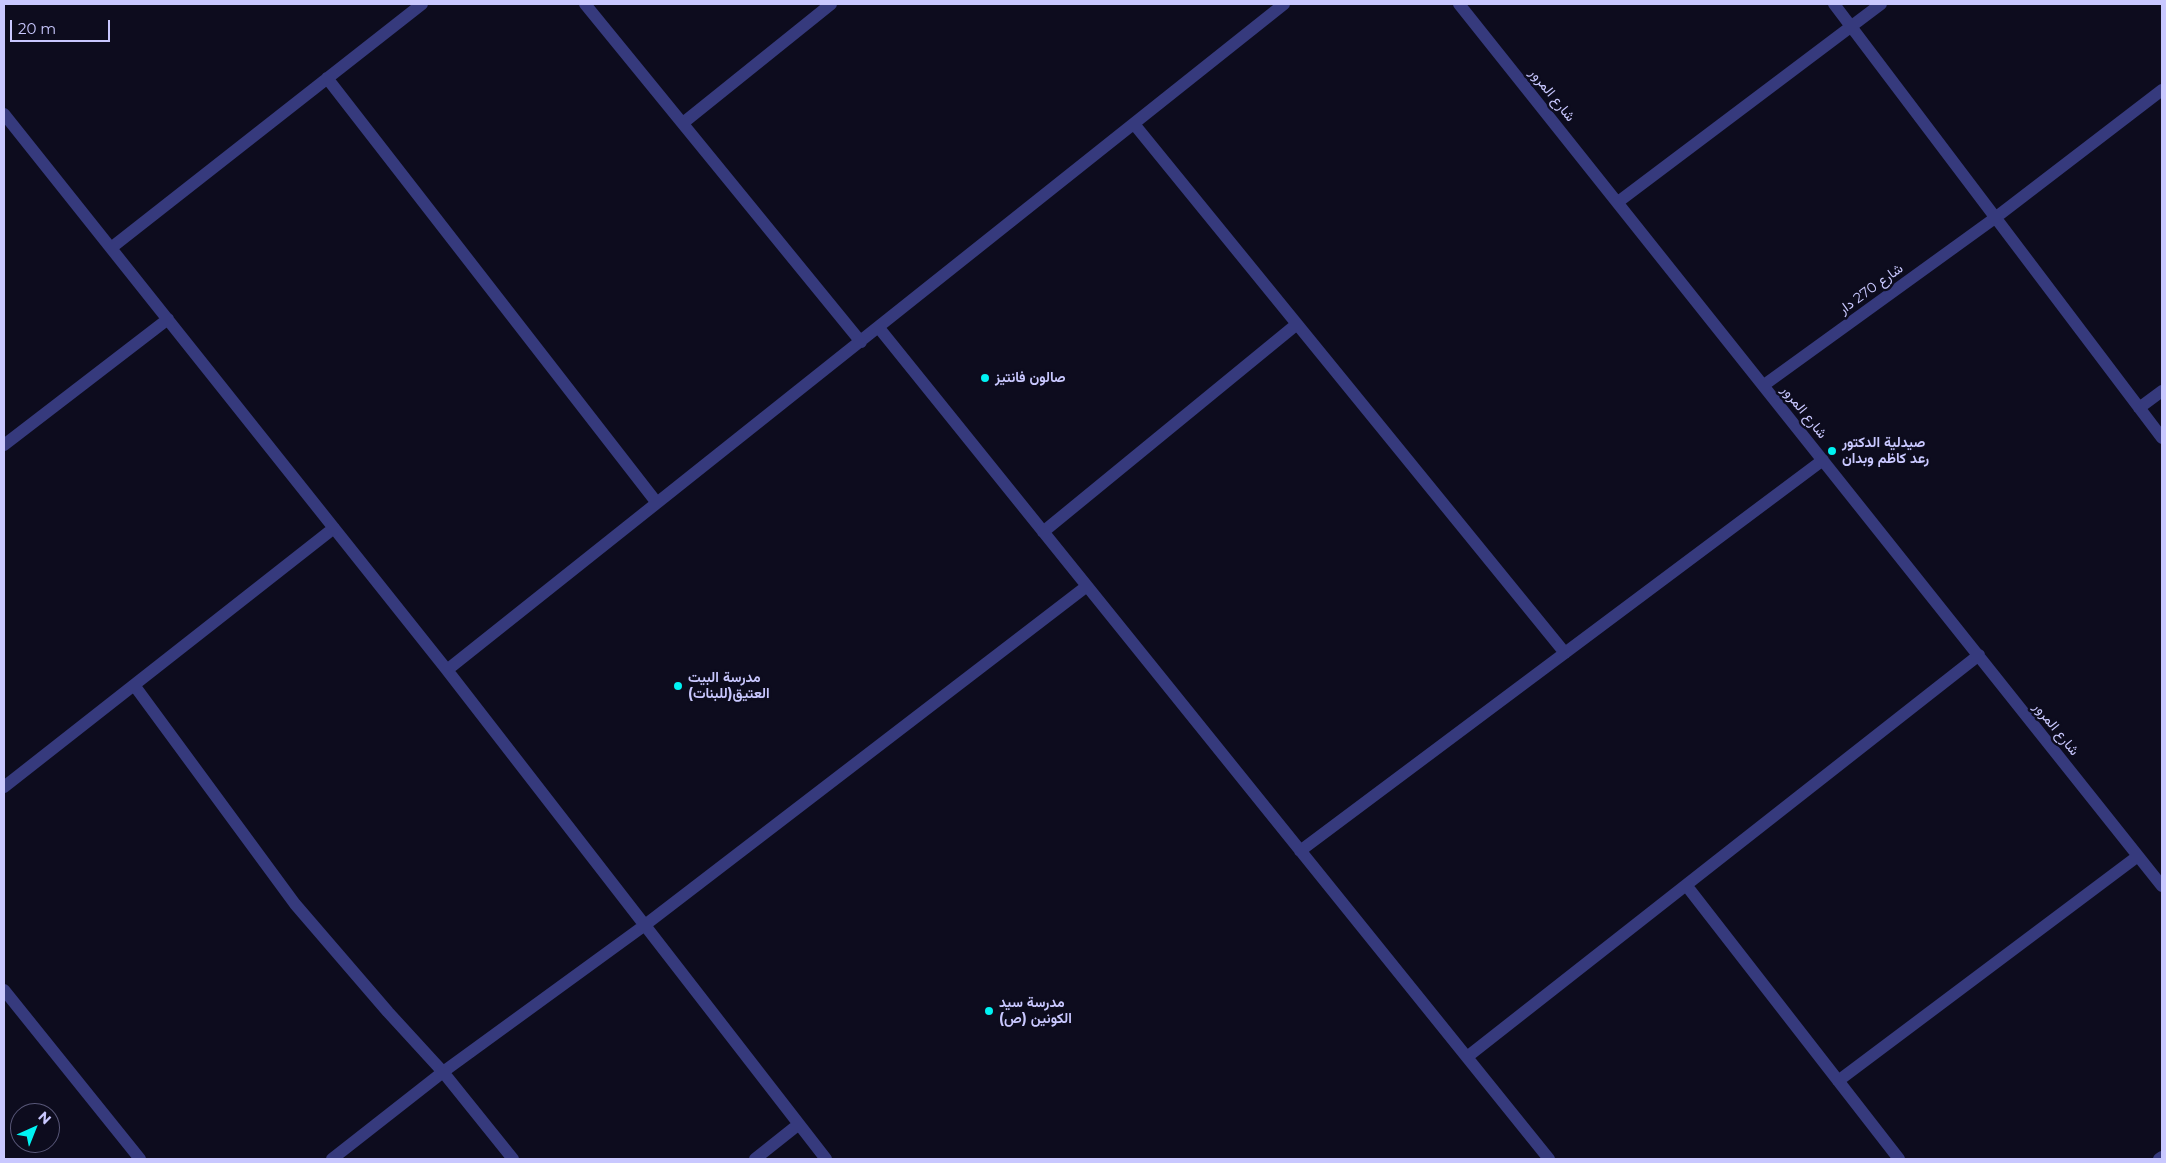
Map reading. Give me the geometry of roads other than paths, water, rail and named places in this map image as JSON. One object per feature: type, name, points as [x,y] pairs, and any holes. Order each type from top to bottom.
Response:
[{"type":"street","points":[[111,248],[422,4]]},
{"type":"street","points":[[585,4],[861,342]]},
{"type":"street","points":[[682,123],[831,4]]},
{"type":"street","points":[[447,670],[1284,4]]},
{"type":"street","name":"شارع المرور","points":[[1459,4],[2162,886]]},
{"type":"street","points":[[1834,4],[2162,438]]},
{"type":"street","points":[[1618,202],[1881,4]]},
{"type":"street","points":[[327,78],[657,504]]},
{"type":"street","name":"شارع 270 دار","points":[[1764,385],[1995,218],[2162,90]]},
{"type":"street","points":[[4,114],[447,670],[826,1159]]},
{"type":"street","points":[[1134,124],[1565,653]]},
{"type":"street","points":[[4,445],[168,319]]},
{"type":"street","points":[[1043,532],[1297,324]]},
{"type":"street","points":[[878,328],[1467,1057],[1544,1157]]},
{"type":"street","points":[[2139,408],[2162,391]]},
{"type":"street","points":[[1300,851],[1823,460]]},
{"type":"street","points":[[4,788],[334,528]]},
{"type":"street","points":[[332,1159],[443,1072],[645,925],[1088,586]]},
{"type":"street","points":[[1467,1057],[1979,655]]},
{"type":"street","points":[[134,685],[294,904],[443,1072],[513,1159]]},
{"type":"street","points":[[1838,1081],[2138,856]]},
{"type":"street","points":[[1686,885],[1899,1159]]},
{"type":"street","points":[[4,990],[140,1159]]},
{"type":"street","points":[[756,1159],[799,1124]]},
{"type":"place","name":"صالون فانتيز","points":[[985,378]]},
{"type":"place","name":"صيدلية الدكتور رعد كاظم وبدان","points":[[1832,451]]},
{"type":"place","name":"مدرسة البيت العتيق(للبنات)","points":[[678,686]]},
{"type":"place","name":"مدرسة سيد الكونين (ص)","points":[[989,1011]]}]
